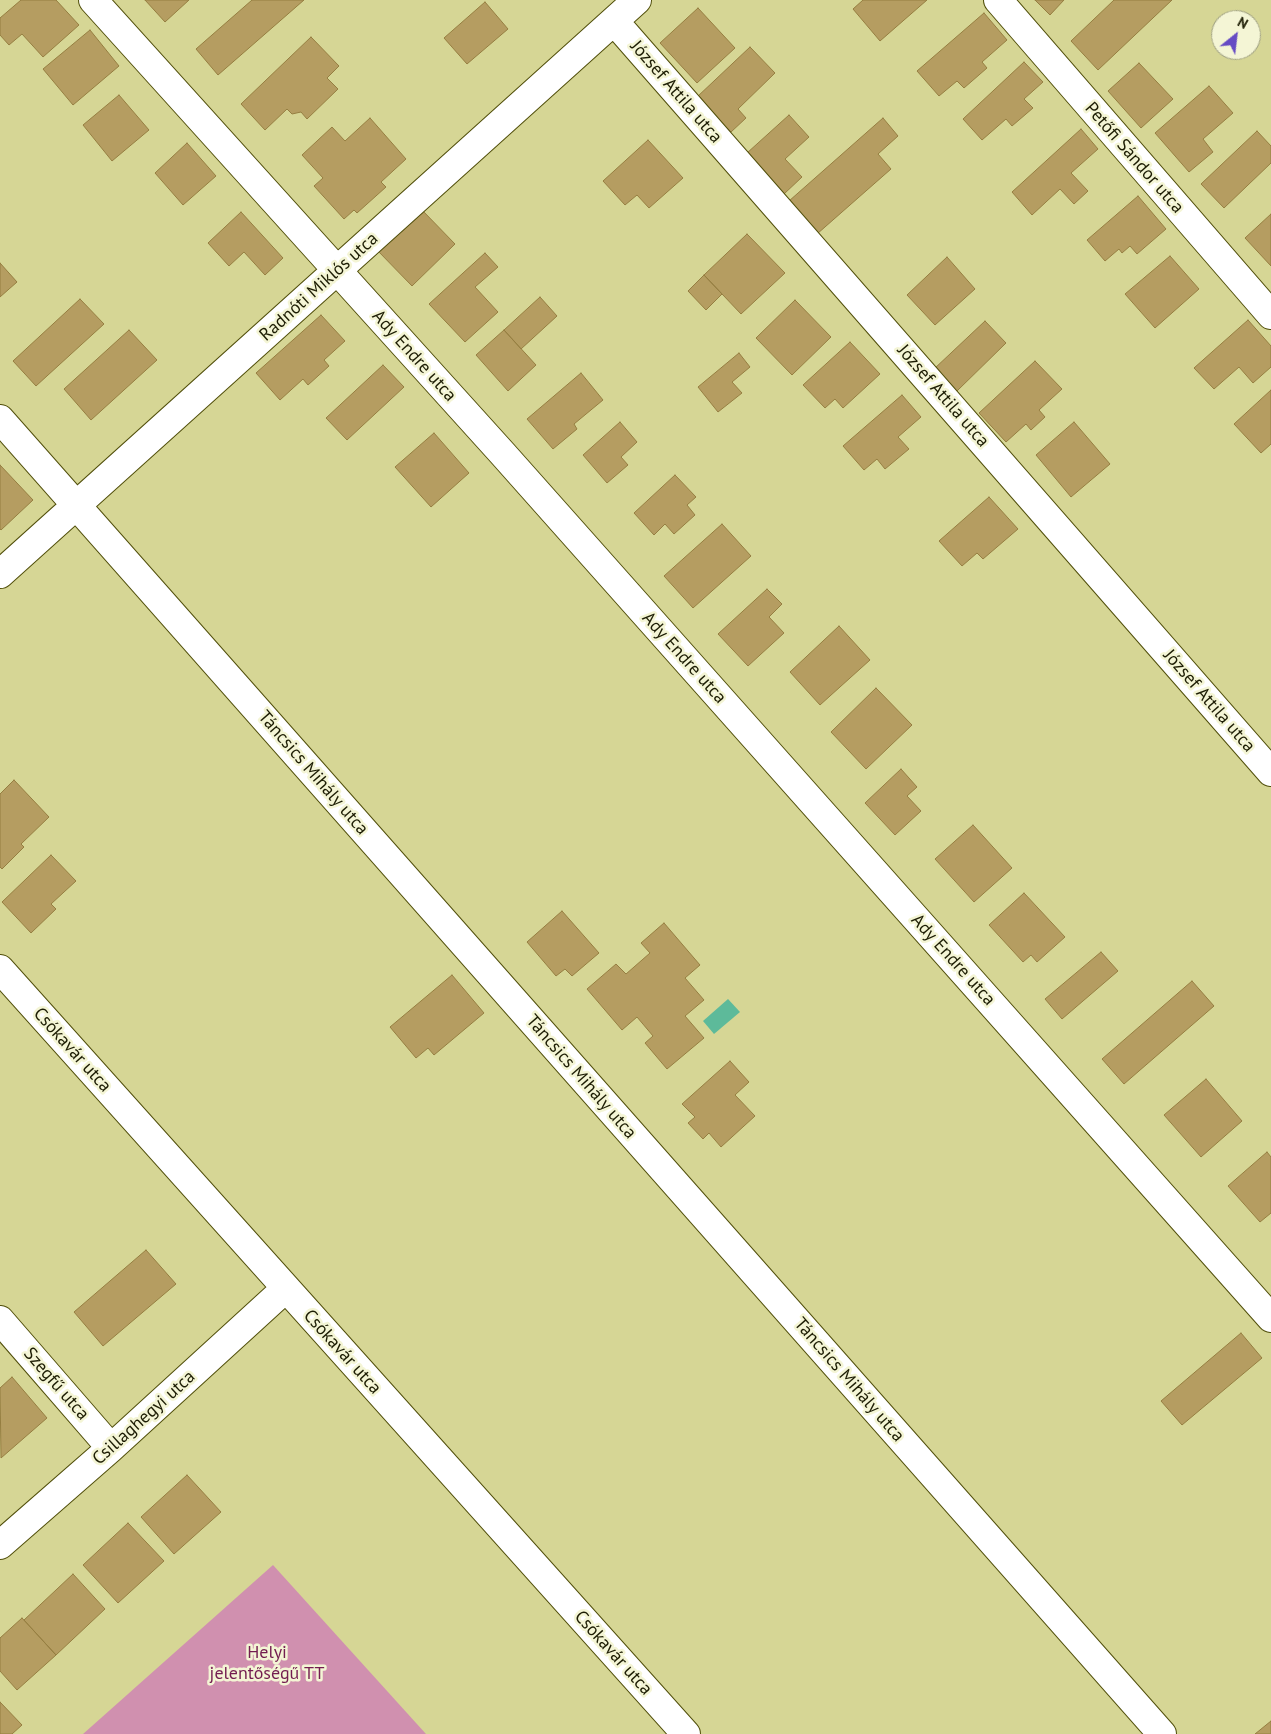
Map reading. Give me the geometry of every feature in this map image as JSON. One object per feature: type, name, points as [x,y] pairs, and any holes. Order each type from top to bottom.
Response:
[{"type":"street","name":"Ady Endre utca","points":[[93,0],[503,454],[1271,1318]]},
{"type":"street","name":"Radnóti Miklós utca","points":[[0,574],[638,0]]},
{"type":"street","name":"Petőfi Sándor utca","points":[[998,0],[1271,315]]},
{"type":"street","name":"József Attila utca","points":[[614,21],[1271,772]]},
{"type":"street","name":"Táncsics Mihály utca","points":[[0,419],[1162,1734]]},
{"type":"street","name":"Csókavár utca","points":[[0,969],[686,1734]]},
{"type":"street","name":"Csillaghegyi utca","points":[[0,1544],[111,1448],[285,1289]]},
{"type":"street","name":"Szegfű utca","points":[[0,1320],[111,1448]]},
{"type":"green space","name":"Helyi jelentőségű TT","points":[[273,1565],[426,1734],[83,1734]]},
{"type":"shaded area","points":[[728,999],[740,1012],[714,1034],[703,1021]]},
{"type":"building","points":[[21,0],[56,0],[79,25],[43,57],[22,34],[9,45],[0,35],[0,18]]},
{"type":"building","points":[[145,0],[189,0],[165,22]]},
{"type":"building","points":[[252,0],[304,0],[218,75],[196,49]]},
{"type":"building","points":[[863,0],[927,0],[880,41],[853,9]]},
{"type":"building","points":[[1035,0],[1064,0],[1050,15]]},
{"type":"building","points":[[1114,0],[1172,0],[1098,70],[1071,41]]},
{"type":"building","points":[[485,2],[508,29],[467,64],[444,38]]},
{"type":"building","points":[[698,8],[735,48],[697,83],[660,43]]},
{"type":"building","points":[[984,13],[1007,40],[982,62],[987,68],[964,88],[957,81],[939,96],[917,71]]},
{"type":"building","points":[[90,30],[119,66],[73,105],[43,69]]},
{"type":"building","points":[[311,37],[339,66],[327,78],[338,89],[307,119],[301,112],[292,114],[287,109],[265,130],[241,104]]},
{"type":"building","points":[[750,47],[775,73],[738,109],[746,118],[731,132],[697,97]]},
{"type":"building","points":[[1024,62],[1043,82],[1024,99],[1033,108],[1012,126],[1006,119],[982,140],[963,119]]},
{"type":"building","points":[[1139,63],[1173,99],[1141,128],[1108,91]]},
{"type":"building","points":[[1209,86],[1233,113],[1203,139],[1213,152],[1189,172],[1155,133]]},
{"type":"building","points":[[119,95],[149,130],[112,161],[83,125]]},
{"type":"building","points":[[789,115],[809,137],[785,159],[802,177],[784,194],[747,153]]},
{"type":"building","points":[[370,118],[406,159],[381,182],[386,187],[357,213],[354,210],[344,219],[314,186],[323,178],[302,155],[332,127],[345,141]]},
{"type":"building","points":[[883,118],[898,136],[878,154],[891,169],[817,234],[789,201]]},
{"type":"building","points":[[1081,129],[1098,149],[1071,173],[1088,191],[1074,204],[1060,189],[1032,215],[1012,192]]},
{"type":"building","points":[[1257,131],[1271,146],[1271,163],[1224,208],[1201,184]]},
{"type":"building","points":[[648,140],[683,178],[649,208],[637,195],[625,205],[603,181]]},
{"type":"building","points":[[187,143],[216,176],[183,205],[155,173]]},
{"type":"building","points":[[1138,196],[1166,229],[1137,254],[1130,246],[1122,253],[1119,249],[1105,261],[1087,240]]},
{"type":"building","points":[[422,210],[455,244],[412,286],[378,251]]},
{"type":"building","points":[[241,212],[283,258],[265,275],[244,252],[229,266],[208,243]]},
{"type":"building","points":[[1271,214],[1271,266],[1245,238]]},
{"type":"building","points":[[747,234],[785,273],[741,314],[704,275]]},
{"type":"building","points":[[485,253],[498,267],[475,287],[498,312],[465,342],[429,304]]},
{"type":"building","points":[[1170,256],[1199,289],[1155,328],[1125,294]]},
{"type":"building","points":[[947,257],[975,289],[935,325],[907,295]]},
{"type":"building","points":[[0,263],[17,282],[0,297]]},
{"type":"building","points":[[704,275],[722,294],[706,310],[688,291]]},
{"type":"building","points":[[540,297],[557,316],[521,349],[504,330]]},
{"type":"building","points":[[80,299],[104,324],[36,386],[13,361]]},
{"type":"building","points":[[795,300],[831,337],[792,375],[756,338]]},
{"type":"building","points":[[321,315],[345,341],[324,360],[329,366],[308,385],[303,379],[280,400],[256,373]]},
{"type":"building","points":[[1248,320],[1271,346],[1271,367],[1253,383],[1239,367],[1214,389],[1194,368]]},
{"type":"building","points":[[985,321],[1006,343],[957,391],[934,369]]},
{"type":"building","points":[[129,330],[157,360],[91,420],[64,389]]},
{"type":"building","points":[[504,330],[536,365],[508,391],[476,355]]},
{"type":"building","points":[[850,342],[880,374],[843,408],[835,399],[825,408],[803,385]]},
{"type":"building","points":[[739,353],[750,367],[732,382],[742,393],[718,412],[698,387]]},
{"type":"building","points":[[1035,361],[1062,389],[1039,410],[1045,417],[1031,430],[1026,424],[1006,442],[979,413]]},
{"type":"building","points":[[383,365],[404,387],[347,440],[326,418]]},
{"type":"building","points":[[581,373],[603,400],[574,424],[577,429],[553,449],[527,419]]},
{"type":"building","points":[[1271,390],[1271,444],[1261,453],[1234,424]]},
{"type":"building","points":[[902,395],[921,417],[898,437],[909,449],[885,469],[877,459],[864,470],[843,446]]},
{"type":"building","points":[[620,422],[637,442],[621,457],[628,465],[607,483],[583,455]]},
{"type":"building","points":[[1074,422],[1110,464],[1071,497],[1036,455]]},
{"type":"building","points":[[434,433],[469,473],[431,507],[395,467]]},
{"type":"building","points":[[0,465],[33,500],[1,530],[0,529]]},
{"type":"building","points":[[675,475],[696,497],[687,505],[695,515],[674,534],[665,524],[654,535],[634,513]]},
{"type":"building","points":[[989,497],[1018,529],[983,559],[977,553],[962,566],[939,541]]},
{"type":"building","points":[[722,524],[751,556],[693,608],[664,576]]},
{"type":"building","points":[[767,589],[782,604],[769,617],[784,633],[748,666],[718,634]]},
{"type":"building","points":[[839,626],[870,660],[820,705],[790,672]]},
{"type":"building","points":[[876,688],[912,725],[866,769],[831,732]]},
{"type":"building","points":[[901,769],[917,787],[907,796],[921,811],[895,835],[865,803]]},
{"type":"building","points":[[14,780],[49,817],[21,844],[24,847],[2,869],[0,867],[0,794]]},
{"type":"building","points":[[973,825],[1012,868],[974,902],[935,859]]},
{"type":"building","points":[[51,855],[76,881],[51,904],[56,909],[31,933],[2,902]]},
{"type":"building","points":[[1024,893],[1065,937],[1037,962],[1031,955],[1023,962],[989,925]]},
{"type":"building","points":[[562,911],[599,953],[572,976],[565,969],[556,976],[527,942]]},
{"type":"building","points":[[664,923],[700,965],[685,978],[704,1000],[685,1016],[704,1038],[667,1069],[645,1043],[653,1036],[637,1017],[622,1030],[587,989],[616,964],[626,974],[650,953],[641,943]]},
{"type":"building","points":[[1101,952],[1118,971],[1062,1019],[1045,999]]},
{"type":"building","points":[[452,975],[484,1013],[434,1055],[428,1048],[416,1058],[390,1027]]},
{"type":"building","points":[[1192,981],[1214,1006],[1124,1084],[1102,1059]]},
{"type":"building","points":[[730,1061],[749,1082],[735,1095],[755,1116],[721,1147],[709,1133],[703,1139],[688,1123],[695,1117],[682,1104]]},
{"type":"building","points":[[1206,1079],[1242,1121],[1201,1157],[1164,1115]]},
{"type":"building","points":[[1267,1152],[1271,1157],[1271,1213],[1260,1222],[1228,1186]]},
{"type":"building","points":[[146,1250],[176,1284],[103,1346],[74,1312]]},
{"type":"building","points":[[1241,1333],[1262,1358],[1182,1425],[1161,1401]]},
{"type":"building","points":[[12,1377],[47,1418],[1,1458],[0,1388]]},
{"type":"building","points":[[187,1475],[221,1512],[174,1554],[141,1517]]},
{"type":"building","points":[[128,1523],[164,1561],[118,1603],[83,1565]]},
{"type":"building","points":[[73,1574],[105,1609],[56,1655],[24,1620]]},
{"type":"building","points":[[22,1618],[56,1655],[17,1690],[0,1671],[0,1638]]},
{"type":"building","points":[[0,1702],[22,1725],[12,1734],[0,1734]]},
{"type":"building","points":[[1271,1721],[1271,1734],[1255,1734]]}]
